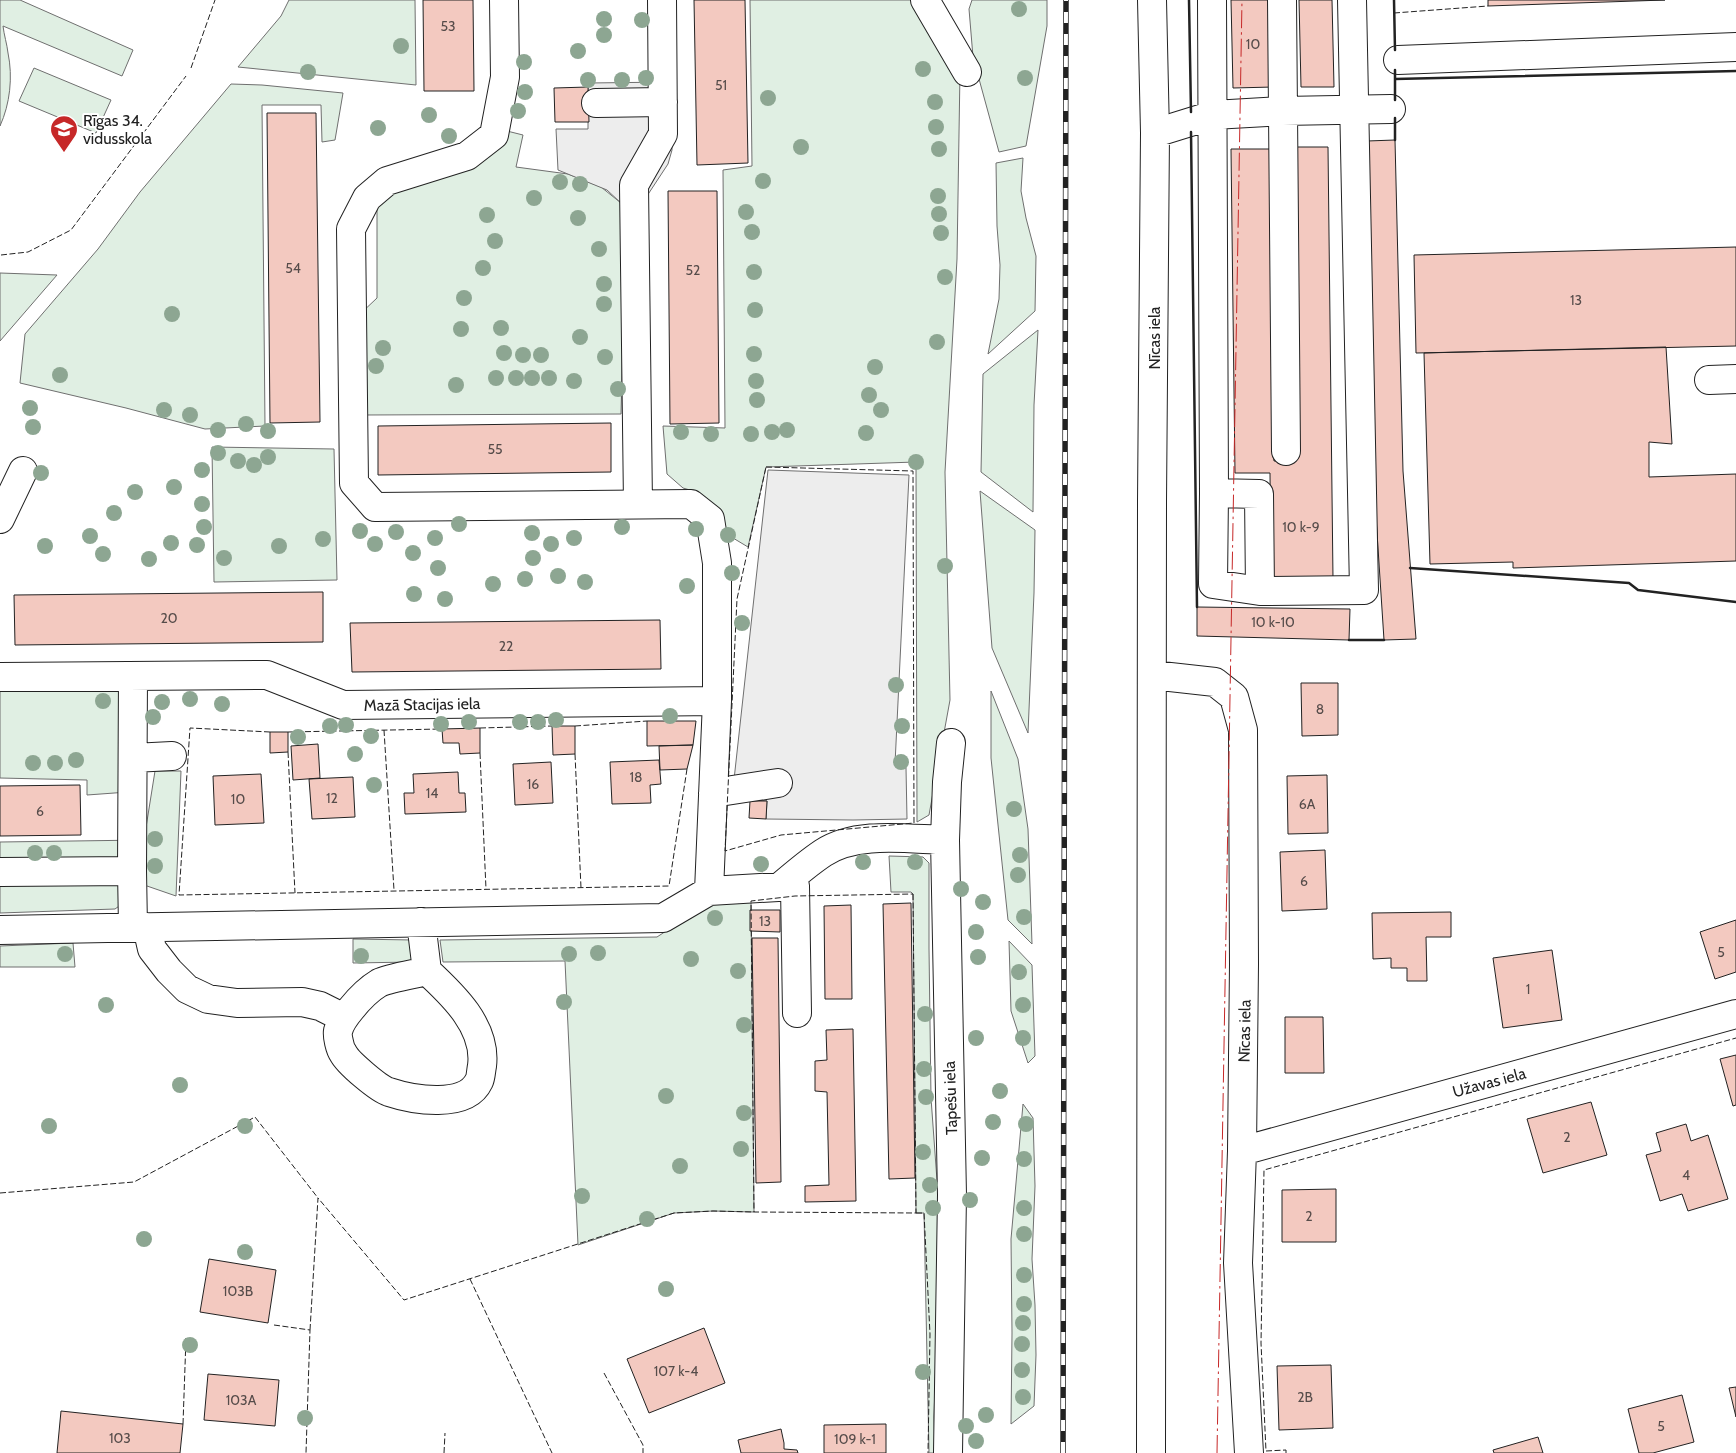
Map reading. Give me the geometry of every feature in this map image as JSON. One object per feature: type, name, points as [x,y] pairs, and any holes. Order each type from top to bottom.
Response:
[{"type":"street","points":[[504,0],[505,77],[494,135],[467,156],[387,181],[366,198],[351,229],[354,483],[375,508],[691,504],[710,519],[718,563],[717,701],[709,891]]},
{"type":"street","points":[[638,504],[634,185],[664,134],[662,0]]},
{"type":"street","points":[[926,0],[967,72]]},
{"type":"street","name":"Nīcas iela","points":[[1151,1453],[1155,133],[1152,0]]},
{"type":"street","points":[[1212,0],[1213,584],[1260,591],[1364,590],[1352,0]]},
{"type":"street","points":[[1282,0],[1286,451]]},
{"type":"street","points":[[1398,60],[1736,47]]},
{"type":"street","points":[[596,103],[663,102]]},
{"type":"street","points":[[1155,133],[1213,115],[1283,111],[1392,109]]},
{"type":"street","points":[[1709,380],[1736,379]]},
{"type":"street","points":[[0,519],[23,471]]},
{"type":"street","points":[[1214,493],[1259,494],[1260,591]]},
{"type":"street","name":"Mazā Stacijas iela","points":[[0,677],[267,675],[344,705],[717,701]]},
{"type":"street","name":"Nīcas iela","points":[[1152,675],[1215,682],[1234,697],[1243,730],[1244,964],[1242,1151],[1238,1263],[1249,1453]]},
{"type":"street","points":[[133,676],[132,871],[140,927],[152,950],[169,971],[188,989],[208,999],[237,1003],[302,1002],[320,1006],[344,1018]]},
{"type":"street","name":"Tapešu iela","points":[[948,1453],[952,1195],[945,840],[947,782],[951,743]]},
{"type":"street","points":[[133,758],[172,756]]},
{"type":"street","points":[[713,793],[778,783]]},
{"type":"street","points":[[780,886],[824,852],[854,840],[897,838],[945,840]]},
{"type":"street","points":[[0,872],[132,871]]},
{"type":"street","points":[[0,930],[663,918],[709,891],[795,886],[797,1013]]},
{"type":"street","points":[[421,922],[427,971],[451,993],[477,1031],[482,1063],[480,1080],[471,1091],[455,1099],[434,1100],[387,1092],[366,1077],[343,1053],[338,1032],[344,1018],[358,1000],[380,982],[427,971]]},
{"type":"street","name":"Užavas iela","points":[[1242,1151],[1736,1014]]},
{"type":"green space","points":[[0,0],[20,0],[133,50],[122,76],[3,26],[10,62],[10,81],[6,109],[0,126]]},
{"type":"green space","points":[[289,0],[415,0],[416,85],[238,67],[281,16]]},
{"type":"green space","points":[[750,0],[919,0],[960,71],[957,259],[945,472],[950,700],[929,815],[917,822],[916,462],[766,467],[748,547],[718,529],[700,493],[683,488],[667,474],[663,426],[725,428],[723,170],[752,166]]},
{"type":"green space","points":[[972,0],[1047,0],[1047,26],[1026,146],[999,152],[973,57],[969,9]]},
{"type":"green space","points":[[34,68],[111,100],[96,133],[19,101]]},
{"type":"green space","points":[[231,84],[343,93],[335,140],[322,142],[321,105],[262,105],[265,426],[205,429],[20,383],[25,334],[98,249],[140,192]]},
{"type":"green space","points":[[503,130],[523,135],[516,167],[568,174],[601,187],[621,203],[623,330],[621,414],[363,415],[359,315],[377,298],[377,205],[387,192]]},
{"type":"green space","points":[[1023,158],[1021,191],[1036,256],[1035,311],[988,354],[999,299],[1000,265],[996,163]]},
{"type":"green space","points":[[0,273],[57,275],[0,341]]},
{"type":"green space","points":[[1038,330],[1034,405],[1033,512],[981,472],[983,374]]},
{"type":"green space","points":[[212,447],[334,449],[337,580],[214,582]]},
{"type":"green space","points":[[980,491],[1035,530],[1028,733],[992,648]]},
{"type":"green space","points":[[0,686],[112,688],[122,693],[128,792],[87,795],[87,780],[0,778]]},
{"type":"green space","points":[[991,691],[1018,759],[1028,829],[1032,944],[1008,920],[991,758]]},
{"type":"green space","points":[[155,771],[181,771],[176,896],[147,886],[115,909],[0,913],[0,842],[144,840]]},
{"type":"green space","points":[[889,856],[923,857],[929,863],[931,1098],[939,1208],[934,1417],[935,1453],[929,1453],[924,1213],[916,1213],[913,894],[911,892],[891,892]]},
{"type":"green space","points":[[751,901],[754,1212],[713,1211],[674,1213],[578,1245],[565,961],[443,962],[440,940],[657,937],[710,902]]},
{"type":"green space","points":[[353,939],[413,940],[413,962],[353,963]]},
{"type":"green space","points":[[1009,941],[1032,965],[1035,1056],[1028,1063],[1011,1011]]},
{"type":"green space","points":[[73,943],[75,967],[0,967],[0,946]]},
{"type":"green space","points":[[1023,1104],[1033,1118],[1035,1186],[1032,1259],[1036,1355],[1034,1406],[1011,1424],[1011,1239]]},
{"type":"shaded area","points":[[671,82],[672,150],[668,164],[643,202],[621,203],[607,190],[558,170],[556,129],[588,129],[588,83]]},
{"type":"shaded area","points":[[768,470],[909,475],[895,764],[906,768],[907,819],[766,819],[767,801],[732,798]]},
{"type":"building","points":[[423,0],[473,0],[474,91],[424,91]]},
{"type":"building","points":[[694,0],[745,0],[748,163],[697,165]]},
{"type":"building","points":[[1231,0],[1272,0],[1274,87],[1233,88]]},
{"type":"building","points":[[1299,0],[1332,0],[1334,87],[1301,87]]},
{"type":"building","points":[[1488,0],[1665,0],[1488,6]]},
{"type":"building","points":[[588,87],[589,122],[555,122],[554,88]]},
{"type":"building","points":[[267,113],[316,113],[320,422],[270,423]]},
{"type":"building","points":[[1395,140],[1403,471],[1416,639],[1384,640],[1373,471],[1367,141]]},
{"type":"building","points":[[1293,147],[1328,147],[1333,579],[1271,580],[1270,473],[1235,473],[1231,149],[1270,149],[1274,461],[1297,460]]},
{"type":"building","points":[[668,191],[717,191],[719,423],[670,424]]},
{"type":"building","points":[[1736,247],[1736,346],[1416,353],[1414,255]]},
{"type":"building","points":[[1666,347],[1672,444],[1649,442],[1649,477],[1736,474],[1736,561],[1513,568],[1513,562],[1430,564],[1424,353]]},
{"type":"building","points":[[611,423],[611,472],[378,475],[378,426]]},
{"type":"building","points":[[323,592],[323,642],[15,645],[14,595]]},
{"type":"building","points":[[1197,607],[1350,609],[1349,640],[1197,636]]},
{"type":"building","points":[[660,620],[661,669],[352,672],[350,623]]},
{"type":"building","points":[[1301,683],[1338,683],[1338,735],[1302,736]]},
{"type":"building","points":[[647,721],[696,721],[693,745],[647,746]]},
{"type":"building","points":[[552,726],[575,726],[575,754],[553,755]]},
{"type":"building","points":[[480,728],[480,753],[460,754],[459,743],[443,743],[442,729]]},
{"type":"building","points":[[270,732],[288,732],[288,752],[270,753]]},
{"type":"building","points":[[318,744],[320,778],[293,780],[291,746]]},
{"type":"building","points":[[693,745],[687,769],[660,770],[659,746]]},
{"type":"building","points":[[659,760],[661,784],[650,785],[651,803],[612,804],[610,762]]},
{"type":"building","points":[[551,762],[553,803],[515,805],[513,764]]},
{"type":"building","points":[[458,772],[459,793],[465,793],[466,812],[405,814],[404,793],[414,793],[413,774]]},
{"type":"building","points":[[261,774],[264,823],[215,825],[213,776]]},
{"type":"building","points":[[1327,775],[1328,833],[1288,834],[1287,776]]},
{"type":"building","points":[[353,777],[355,817],[312,819],[309,779]]},
{"type":"building","points":[[80,785],[81,835],[0,836],[0,786]]},
{"type":"building","points":[[750,801],[767,801],[766,819],[749,818]]},
{"type":"building","points":[[1325,850],[1327,909],[1282,911],[1280,852]]},
{"type":"building","points":[[911,903],[915,1178],[889,1179],[883,904]]},
{"type":"building","points":[[851,905],[852,999],[825,999],[824,906]]},
{"type":"building","points":[[750,910],[780,910],[780,932],[750,931]]},
{"type":"building","points":[[1451,912],[1451,937],[1426,937],[1427,981],[1407,981],[1407,968],[1391,968],[1391,958],[1373,959],[1372,913]]},
{"type":"building","points":[[1736,920],[1736,972],[1715,979],[1700,932]]},
{"type":"building","points":[[752,938],[778,938],[781,1182],[756,1183]]},
{"type":"building","points":[[1552,950],[1562,1020],[1503,1028],[1493,958]]},
{"type":"building","points":[[1285,1017],[1323,1017],[1324,1073],[1285,1073]]},
{"type":"building","points":[[853,1029],[856,1201],[805,1202],[805,1186],[829,1185],[827,1092],[815,1091],[815,1061],[827,1060],[826,1030]]},
{"type":"building","points":[[1736,1055],[1736,1105],[1733,1106],[1720,1059]]},
{"type":"building","points":[[1591,1102],[1607,1155],[1543,1173],[1527,1119]]},
{"type":"building","points":[[1686,1124],[1691,1141],[1708,1135],[1728,1199],[1688,1211],[1682,1194],[1660,1201],[1646,1155],[1661,1151],[1656,1133]]},
{"type":"building","points":[[1336,1189],[1336,1242],[1282,1242],[1282,1190]]},
{"type":"building","points":[[209,1259],[276,1270],[268,1323],[200,1312]]},
{"type":"building","points":[[704,1328],[725,1383],[649,1413],[627,1359]]},
{"type":"building","points":[[1331,1365],[1333,1428],[1279,1430],[1277,1366]]},
{"type":"building","points":[[208,1374],[279,1380],[275,1426],[204,1420]]},
{"type":"building","points":[[1736,1387],[1736,1417],[1729,1388]]},
{"type":"building","points":[[1682,1395],[1694,1442],[1653,1453],[1639,1453],[1628,1409]]},
{"type":"building","points":[[61,1411],[183,1424],[180,1453],[57,1453]]},
{"type":"building","points":[[886,1424],[886,1453],[824,1453],[824,1425]]},
{"type":"building","points":[[781,1429],[784,1449],[797,1450],[798,1453],[741,1453],[738,1440]]},
{"type":"building","points":[[1538,1437],[1543,1453],[1494,1453],[1493,1450]]},
{"type":"railway","points":[[1063,1453],[1066,0]]},
{"type":"fence","points":[[191,68],[215,0]]},
{"type":"fence","points":[[1394,13],[1488,6]]},
{"type":"fence","points":[[1,255],[28,252],[71,230],[186,76]]},
{"type":"fence","points":[[766,467],[913,471],[914,823],[781,835],[725,851],[737,599],[766,467]]},
{"type":"fence","points":[[575,726],[647,721]]},
{"type":"fence","points":[[480,728],[552,726]]},
{"type":"fence","points":[[270,732],[190,728],[179,895],[669,886],[687,769]]},
{"type":"fence","points":[[288,732],[442,729]]},
{"type":"fence","points":[[384,730],[394,890]]},
{"type":"fence","points":[[288,752],[295,893]]},
{"type":"fence","points":[[480,753],[486,889]]},
{"type":"fence","points":[[575,754],[581,888]]},
{"type":"fence","points":[[913,894],[916,1213],[754,1212],[751,901],[795,896],[913,894]]},
{"type":"fence","points":[[1286,1453],[1286,1450],[1266,1451],[1261,1343],[1264,1170],[1736,1038]]},
{"type":"fence","points":[[0,1193],[134,1182],[255,1117],[318,1198]]},
{"type":"fence","points":[[310,1330],[318,1198],[404,1300],[674,1213],[713,1211],[754,1212]]},
{"type":"fence","points":[[916,1213],[924,1213],[930,1334],[928,1453]]},
{"type":"fence","points":[[470,1279],[552,1453]]},
{"type":"fence","points":[[274,1325],[310,1330],[306,1453]]},
{"type":"fence","points":[[183,1424],[186,1338]]},
{"type":"fence","points":[[604,1373],[643,1445],[643,1453]]},
{"type":"fence","points":[[444,1453],[445,1433]]},
{"type":"wall","points":[[1189,0],[1191,112]]},
{"type":"wall","points":[[1394,0],[1395,50]]},
{"type":"wall","points":[[1395,70],[1395,100]]},
{"type":"wall","points":[[1395,79],[1736,71]]},
{"type":"wall","points":[[1395,118],[1395,140]]},
{"type":"wall","points":[[1191,132],[1197,607]]},
{"type":"wall","points":[[1410,568],[1629,583],[1638,590],[1736,602]]},
{"type":"wall","points":[[1349,640],[1384,640]]},
{"type":"power","points":[[1217,1453],[1242,0]]},
{"type":"place","name":"Rīgas 34. vidusskola","points":[[64,153]]}]
